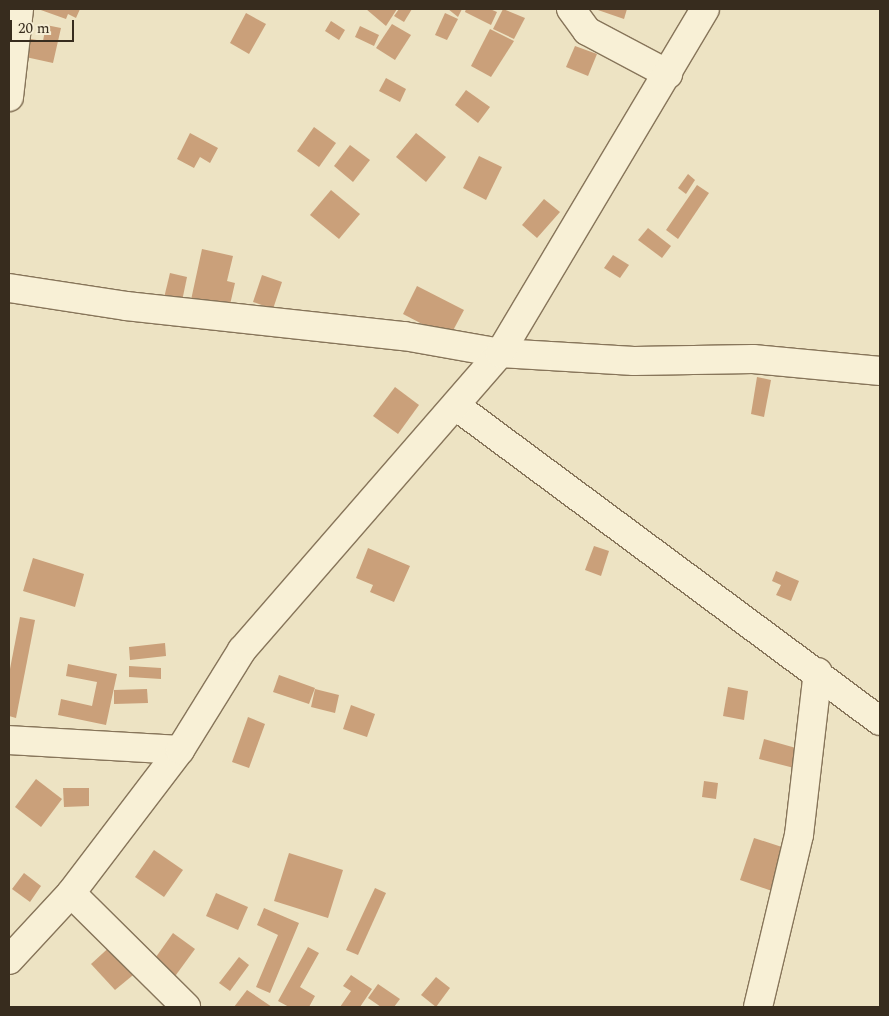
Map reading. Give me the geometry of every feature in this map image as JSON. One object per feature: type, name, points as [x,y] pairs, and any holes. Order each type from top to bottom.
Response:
[{"type":"street","points":[[9,97],[19,9]]},
{"type":"street","points":[[571,9],[587,31],[668,74]]},
{"type":"street","points":[[9,960],[71,893],[180,750],[242,650],[456,406],[500,353],[705,9]]},
{"type":"street","points":[[9,288],[126,306],[395,335],[500,353],[634,361],[753,359],[880,371]]},
{"type":"street","points":[[456,406],[818,672],[880,721]]},
{"type":"street","points":[[758,1007],[799,835],[818,672]]},
{"type":"street","points":[[9,740],[180,750]]},
{"type":"street","points":[[71,893],[186,1007]]},
{"type":"building","points":[[38,9],[80,9],[76,18],[68,14],[66,19]]},
{"type":"building","points":[[366,9],[397,9],[386,26]]},
{"type":"building","points":[[399,9],[412,9],[404,22],[394,16]]},
{"type":"building","points":[[448,9],[462,9],[458,17]]},
{"type":"building","points":[[466,9],[490,9],[497,12],[491,25],[465,12]]},
{"type":"building","points":[[503,9],[525,18],[514,39],[493,29]]},
{"type":"building","points":[[595,9],[627,9],[624,19]]},
{"type":"building","points":[[246,13],[266,24],[249,54],[230,43]]},
{"type":"building","points":[[445,13],[458,19],[447,40],[435,35]]},
{"type":"building","points":[[331,21],[345,30],[339,40],[325,31]]},
{"type":"building","points":[[392,24],[411,35],[395,60],[376,48]]},
{"type":"building","points":[[46,25],[61,28],[53,63],[21,56],[25,38],[43,41]]},
{"type":"building","points":[[360,26],[379,35],[374,46],[355,37]]},
{"type":"building","points":[[490,29],[514,41],[491,77],[471,66]]},
{"type":"building","points":[[575,46],[597,54],[588,76],[566,67]]},
{"type":"building","points":[[386,78],[406,89],[400,102],[379,91]]},
{"type":"building","points":[[466,90],[490,107],[478,123],[455,105]]},
{"type":"building","points":[[314,127],[336,143],[319,167],[297,151]]},
{"type":"building","points":[[190,133],[218,148],[210,163],[200,157],[194,168],[177,159]]},
{"type":"building","points":[[416,133],[446,157],[426,182],[396,157]]},
{"type":"building","points":[[350,145],[370,160],[353,182],[334,166]]},
{"type":"building","points":[[479,156],[502,167],[486,200],[463,188]]},
{"type":"building","points":[[688,174],[695,180],[686,194],[678,188]]},
{"type":"building","points":[[697,185],[709,193],[678,239],[666,230]]},
{"type":"building","points":[[331,190],[360,214],[339,239],[310,215]]},
{"type":"building","points":[[544,199],[560,212],[537,238],[522,225]]},
{"type":"building","points":[[648,228],[671,246],[662,258],[638,240]]},
{"type":"building","points":[[202,249],[233,256],[227,281],[235,283],[229,309],[191,300]]},
{"type":"building","points":[[613,255],[629,265],[620,278],[604,268]]},
{"type":"building","points":[[170,273],[187,277],[181,306],[163,302]]},
{"type":"building","points":[[262,275],[282,282],[273,309],[253,302]]},
{"type":"building","points":[[417,286],[464,310],[449,338],[403,314]]},
{"type":"building","points":[[757,377],[771,380],[764,417],[751,414]]},
{"type":"building","points":[[395,387],[419,405],[398,434],[373,416]]},
{"type":"building","points":[[594,546],[609,551],[601,576],[585,570]]},
{"type":"building","points":[[368,548],[410,566],[394,602],[370,592],[373,585],[356,578]]},
{"type":"building","points":[[33,558],[84,574],[75,607],[23,591]]},
{"type":"building","points":[[776,571],[799,581],[791,601],[776,595],[781,585],[772,581]]},
{"type":"building","points":[[20,617],[35,620],[16,718],[9,716],[9,674]]},
{"type":"building","points":[[165,643],[166,656],[130,660],[129,647]]},
{"type":"building","points":[[68,664],[117,674],[106,725],[58,715],[61,699],[92,706],[97,682],[66,676]]},
{"type":"building","points":[[129,666],[161,668],[161,679],[129,677]]},
{"type":"building","points":[[279,675],[315,688],[309,704],[273,692]]},
{"type":"building","points":[[728,687],[748,691],[744,720],[723,716]]},
{"type":"building","points":[[147,689],[148,703],[114,704],[114,690]]},
{"type":"building","points":[[315,689],[339,695],[335,713],[311,707]]},
{"type":"building","points":[[351,705],[375,714],[367,737],[343,729]]},
{"type":"building","points":[[248,717],[265,724],[249,768],[232,762]]},
{"type":"building","points":[[764,739],[803,750],[798,769],[759,759]]},
{"type":"building","points":[[36,779],[62,799],[41,827],[15,807]]},
{"type":"building","points":[[704,781],[718,783],[716,799],[702,797]]},
{"type":"building","points":[[63,788],[89,788],[89,806],[64,807]]},
{"type":"building","points":[[754,838],[785,848],[772,891],[740,880]]},
{"type":"building","points":[[154,850],[183,870],[164,897],[135,877]]},
{"type":"building","points":[[289,853],[343,870],[328,918],[274,901]]},
{"type":"building","points":[[24,873],[41,886],[30,902],[12,889]]},
{"type":"building","points":[[375,888],[386,893],[358,955],[346,950]]},
{"type":"building","points":[[216,893],[248,907],[238,930],[206,916]]},
{"type":"building","points":[[264,908],[299,923],[270,993],[256,987],[278,935],[257,925]]},
{"type":"building","points":[[173,933],[195,949],[173,979],[151,964]]},
{"type":"building","points":[[114,943],[138,971],[115,990],[91,964]]},
{"type":"building","points":[[308,947],[319,953],[300,987],[315,996],[309,1007],[289,1007],[278,1001]]},
{"type":"building","points":[[239,957],[249,965],[230,991],[219,983]]},
{"type":"building","points":[[351,975],[372,989],[360,1007],[340,1007],[351,991],[343,986]]},
{"type":"building","points":[[436,977],[450,988],[436,1007],[421,995]]},
{"type":"building","points":[[378,984],[400,999],[394,1007],[381,1007],[368,998]]},
{"type":"building","points":[[247,990],[272,1007],[234,1007]]}]
